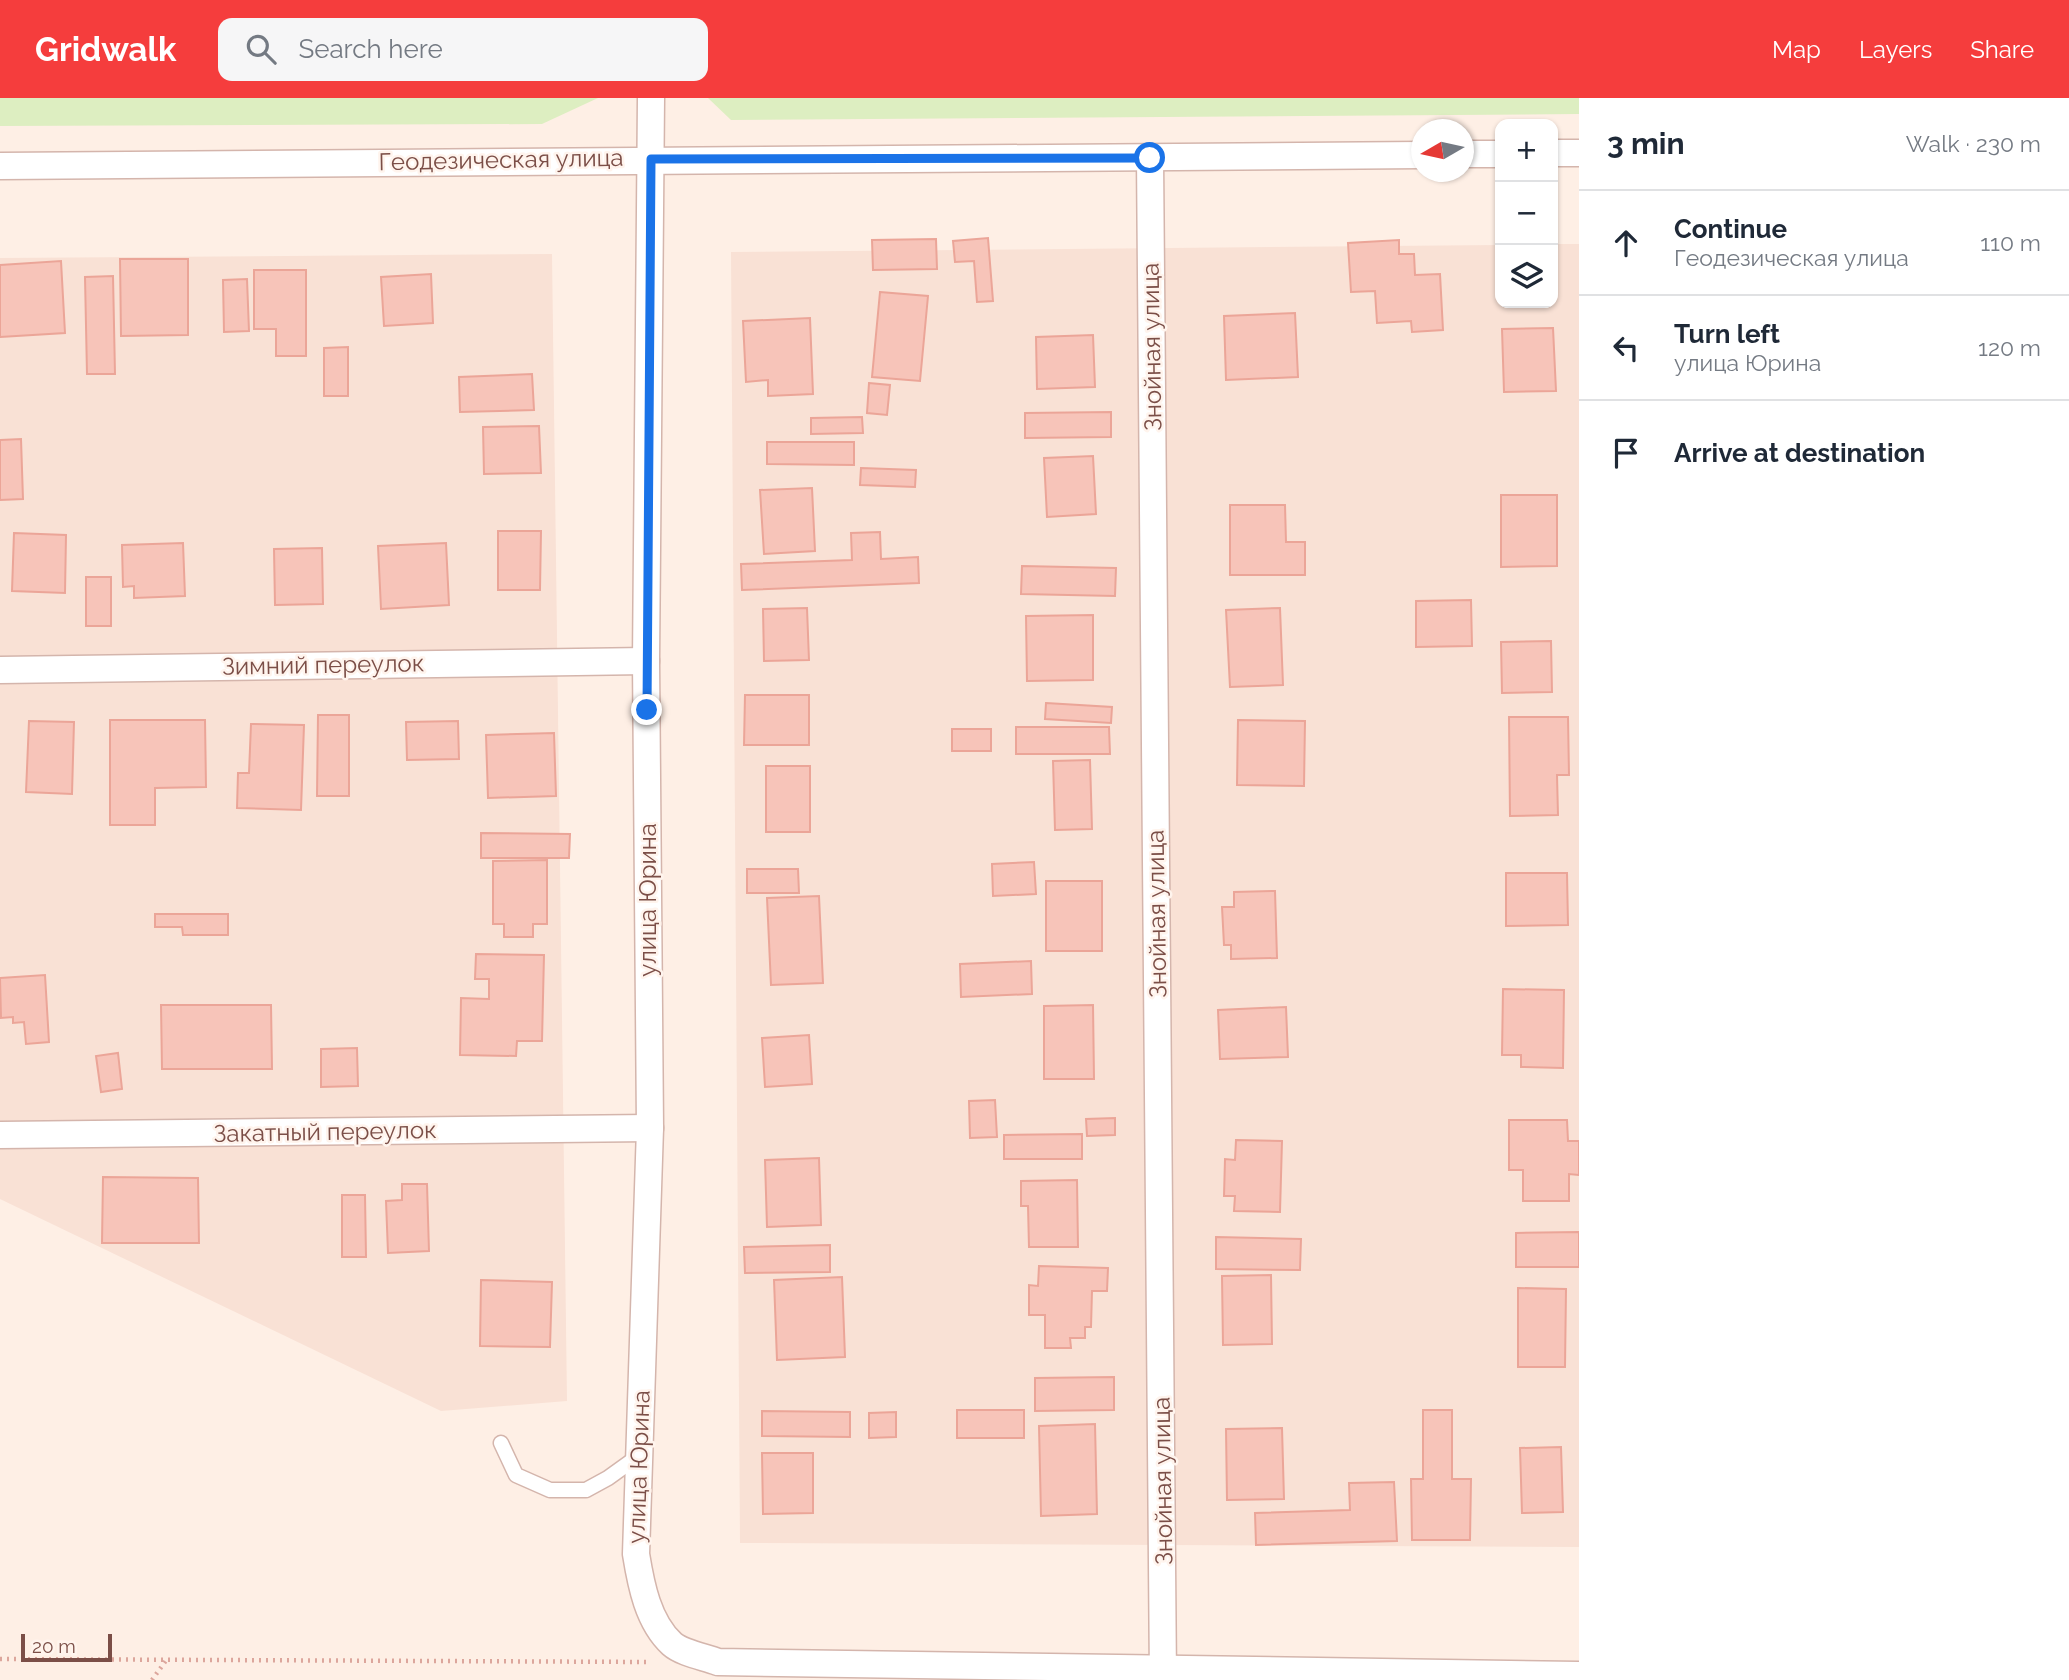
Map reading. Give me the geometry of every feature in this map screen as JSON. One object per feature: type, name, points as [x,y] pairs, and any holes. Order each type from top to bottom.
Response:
[{"type":"street","name":"улица Юрина","points":[[651,98],[646,661],[650,1128],[636,1554],[640,1583],[652,1613],[673,1645],[718,1662],[1164,1675],[1579,1675]]},
{"type":"street","points":[[1558,153],[1579,153]]},
{"type":"street","points":[[1474,154],[1495,154]]},
{"type":"street","name":"Геодезическая улица","points":[[0,166],[1411,155]]},
{"type":"street","name":"Знойная улица","points":[[1150,158],[1164,1675]]},
{"type":"street","name":"Зимний переулок","points":[[0,670],[646,661]]},
{"type":"street","name":"Закатный переулок","points":[[0,1135],[650,1128]]},
{"type":"lane","points":[[501,1443],[516,1475],[550,1490],[586,1490],[640,1455]]},
{"type":"path","points":[[0,1659],[663,1662]]},
{"type":"path","points":[[152,1680],[167,1659]]},
{"type":"shaded area","points":[[1558,244],[1579,244],[1579,1547],[740,1543],[731,252],[1495,245],[1495,308],[1558,308]]},
{"type":"shaded area","points":[[552,254],[567,1401],[441,1411],[0,1199],[0,258]]},
{"type":"green space","points":[[0,98],[598,98],[542,124],[0,126]]},
{"type":"green space","points":[[708,98],[1579,98],[1579,114],[731,120]]},
{"type":"building","points":[[988,238],[993,301],[977,302],[974,261],[955,262],[953,241]]},
{"type":"building","points":[[936,239],[937,269],[873,270],[872,240]]},
{"type":"building","points":[[1399,240],[1399,254],[1414,254],[1415,275],[1440,274],[1443,330],[1412,332],[1411,321],[1377,323],[1375,291],[1351,292],[1348,243]]},
{"type":"building","points":[[120,259],[188,259],[188,335],[121,336]]},
{"type":"building","points":[[61,261],[65,333],[0,337],[0,265]]},
{"type":"building","points":[[254,270],[306,270],[306,356],[276,356],[276,329],[254,329]]},
{"type":"building","points":[[431,274],[433,323],[384,326],[381,277]]},
{"type":"building","points":[[113,276],[115,374],[87,374],[85,277]]},
{"type":"building","points":[[247,279],[249,331],[224,332],[223,280]]},
{"type":"building","points":[[880,292],[928,296],[920,381],[872,377]]},
{"type":"building","points":[[1295,313],[1298,377],[1226,380],[1224,316]]},
{"type":"building","points":[[810,318],[813,394],[768,396],[768,380],[746,382],[743,321]]},
{"type":"building","points":[[1553,328],[1556,391],[1504,392],[1502,329]]},
{"type":"building","points":[[1093,335],[1095,387],[1037,389],[1036,337]]},
{"type":"building","points":[[348,347],[348,396],[324,396],[324,348]]},
{"type":"building","points":[[532,374],[534,410],[460,412],[459,377]]},
{"type":"building","points":[[869,383],[890,385],[887,415],[867,413]]},
{"type":"building","points":[[1111,412],[1111,437],[1025,438],[1025,413]]},
{"type":"building","points":[[862,417],[863,433],[811,434],[811,418]]},
{"type":"building","points":[[539,426],[541,473],[484,474],[483,427]]},
{"type":"building","points":[[21,439],[23,499],[0,500],[0,440]]},
{"type":"building","points":[[767,442],[854,442],[854,465],[767,464]]},
{"type":"building","points":[[1093,456],[1096,514],[1047,517],[1044,458]]},
{"type":"building","points":[[861,468],[916,470],[915,487],[860,485]]},
{"type":"building","points":[[812,488],[815,551],[764,554],[760,490]]},
{"type":"building","points":[[1501,495],[1557,495],[1557,566],[1501,567]]},
{"type":"building","points":[[1230,505],[1285,505],[1286,542],[1305,542],[1305,575],[1230,575]]},
{"type":"building","points":[[498,531],[541,531],[540,590],[498,590]]},
{"type":"building","points":[[880,532],[881,559],[918,557],[919,583],[742,590],[741,564],[852,560],[851,533]]},
{"type":"building","points":[[14,533],[66,535],[65,593],[12,591]]},
{"type":"building","points":[[183,543],[185,596],[134,598],[134,586],[123,587],[122,545]]},
{"type":"building","points":[[446,543],[449,605],[381,609],[378,546]]},
{"type":"building","points":[[322,548],[323,604],[275,605],[274,549]]},
{"type":"building","points":[[1022,566],[1116,568],[1115,596],[1021,594]]},
{"type":"building","points":[[86,577],[111,577],[111,626],[86,626]]},
{"type":"building","points":[[1471,600],[1472,646],[1416,647],[1416,601]]},
{"type":"building","points":[[807,608],[809,660],[764,661],[763,609]]},
{"type":"building","points":[[1280,608],[1283,685],[1230,687],[1226,610]]},
{"type":"building","points":[[1093,615],[1093,680],[1027,681],[1026,616]]},
{"type":"building","points":[[1551,641],[1552,692],[1502,693],[1501,642]]},
{"type":"building","points":[[745,695],[809,695],[809,745],[744,745]]},
{"type":"building","points":[[1046,703],[1112,707],[1111,723],[1045,719]]},
{"type":"building","points":[[318,715],[349,715],[349,796],[317,796]]},
{"type":"building","points":[[1509,717],[1568,717],[1569,775],[1557,775],[1558,815],[1510,816]]},
{"type":"building","points":[[110,720],[205,720],[206,787],[155,788],[155,825],[110,825]]},
{"type":"building","points":[[1238,720],[1305,721],[1304,786],[1237,785]]},
{"type":"building","points":[[29,721],[74,722],[72,794],[26,792]]},
{"type":"building","points":[[458,721],[459,759],[407,760],[406,722]]},
{"type":"building","points":[[251,724],[304,725],[301,810],[237,808],[238,773],[249,773]]},
{"type":"building","points":[[1016,727],[1109,727],[1110,754],[1016,754]]},
{"type":"building","points":[[952,729],[991,729],[991,751],[952,751]]},
{"type":"building","points":[[554,733],[556,796],[488,798],[486,735]]},
{"type":"building","points":[[1090,760],[1092,829],[1055,830],[1053,761]]},
{"type":"building","points":[[766,766],[810,766],[810,832],[766,832]]},
{"type":"building","points":[[481,833],[570,834],[569,858],[481,858]]},
{"type":"building","points":[[547,860],[547,924],[533,924],[533,937],[504,937],[504,924],[493,924],[493,861]]},
{"type":"building","points":[[1034,862],[1036,894],[993,896],[992,864]]},
{"type":"building","points":[[747,869],[798,869],[799,893],[747,893]]},
{"type":"building","points":[[1506,873],[1567,873],[1568,925],[1506,926]]},
{"type":"building","points":[[1046,881],[1102,881],[1102,951],[1046,951]]},
{"type":"building","points":[[1275,891],[1277,958],[1231,959],[1231,945],[1224,945],[1222,907],[1234,907],[1234,892]]},
{"type":"building","points":[[819,896],[823,983],[771,985],[767,898]]},
{"type":"building","points":[[155,914],[228,914],[228,935],[183,935],[182,927],[155,927]]},
{"type":"building","points":[[476,954],[544,955],[542,1041],[517,1041],[516,1056],[460,1055],[461,998],[489,999],[489,979],[475,979]]},
{"type":"building","points":[[1031,961],[1032,994],[961,997],[960,964]]},
{"type":"building","points":[[45,975],[49,1042],[26,1044],[24,1022],[13,1023],[13,1017],[1,1018],[0,978]]},
{"type":"building","points":[[1503,989],[1564,990],[1563,1068],[1521,1067],[1521,1055],[1502,1055]]},
{"type":"building","points":[[161,1005],[271,1005],[272,1069],[162,1069]]},
{"type":"building","points":[[1093,1005],[1094,1079],[1044,1079],[1044,1006]]},
{"type":"building","points":[[1286,1007],[1288,1057],[1220,1059],[1218,1010]]},
{"type":"building","points":[[809,1035],[812,1084],[765,1087],[762,1038]]},
{"type":"building","points":[[357,1048],[358,1086],[321,1087],[321,1049]]},
{"type":"building","points":[[118,1053],[122,1089],[101,1092],[96,1056]]},
{"type":"building","points":[[995,1100],[997,1137],[970,1138],[969,1101]]},
{"type":"building","points":[[1115,1118],[1115,1135],[1087,1136],[1086,1119]]},
{"type":"building","points":[[1509,1120],[1567,1120],[1568,1141],[1579,1141],[1579,1175],[1569,1174],[1569,1201],[1523,1201],[1523,1170],[1509,1170]]},
{"type":"building","points":[[1082,1134],[1082,1159],[1004,1159],[1004,1135]]},
{"type":"building","points":[[1236,1140],[1282,1141],[1280,1212],[1234,1211],[1235,1196],[1224,1196],[1225,1159],[1235,1160]]},
{"type":"building","points":[[819,1158],[821,1225],[767,1227],[765,1160]]},
{"type":"building","points":[[103,1177],[198,1178],[199,1243],[102,1243]]},
{"type":"building","points":[[1077,1180],[1078,1247],[1029,1247],[1028,1206],[1021,1206],[1021,1181]]},
{"type":"building","points":[[402,1184],[427,1184],[429,1251],[388,1253],[386,1201],[402,1200]]},
{"type":"building","points":[[342,1195],[365,1195],[366,1257],[342,1257]]},
{"type":"building","points":[[1579,1232],[1579,1267],[1516,1267],[1516,1233]]},
{"type":"building","points":[[1216,1237],[1301,1239],[1300,1270],[1216,1269]]},
{"type":"building","points":[[830,1245],[830,1272],[745,1273],[744,1247]]},
{"type":"building","points":[[1039,1266],[1108,1268],[1107,1291],[1092,1291],[1091,1327],[1085,1327],[1085,1338],[1070,1338],[1071,1348],[1045,1348],[1045,1315],[1029,1315],[1029,1285],[1038,1286]]},
{"type":"building","points":[[1271,1275],[1272,1344],[1223,1345],[1222,1276]]},
{"type":"building","points":[[842,1277],[845,1357],[777,1360],[774,1280]]},
{"type":"building","points":[[481,1280],[552,1282],[550,1347],[480,1346]]},
{"type":"building","points":[[1518,1288],[1566,1289],[1565,1367],[1518,1367]]},
{"type":"building","points":[[1114,1377],[1114,1410],[1035,1411],[1035,1378]]},
{"type":"building","points":[[957,1410],[1024,1410],[1024,1438],[957,1438]]},
{"type":"building","points":[[1423,1410],[1452,1410],[1452,1479],[1471,1479],[1470,1540],[1412,1540],[1411,1479],[1423,1479]]},
{"type":"building","points":[[762,1411],[850,1412],[850,1437],[762,1436]]},
{"type":"building","points":[[896,1412],[896,1437],[869,1438],[869,1413]]},
{"type":"building","points":[[1095,1424],[1097,1514],[1041,1516],[1039,1426]]},
{"type":"building","points":[[1282,1428],[1284,1499],[1227,1500],[1226,1429]]},
{"type":"building","points":[[1561,1447],[1563,1512],[1522,1513],[1520,1448]]},
{"type":"building","points":[[762,1453],[813,1453],[813,1513],[763,1514]]},
{"type":"building","points":[[1394,1482],[1397,1541],[1256,1545],[1255,1513],[1350,1510],[1349,1483]]},
{"type":"route","points":[[647,710],[651,159],[1150,158]]}]
